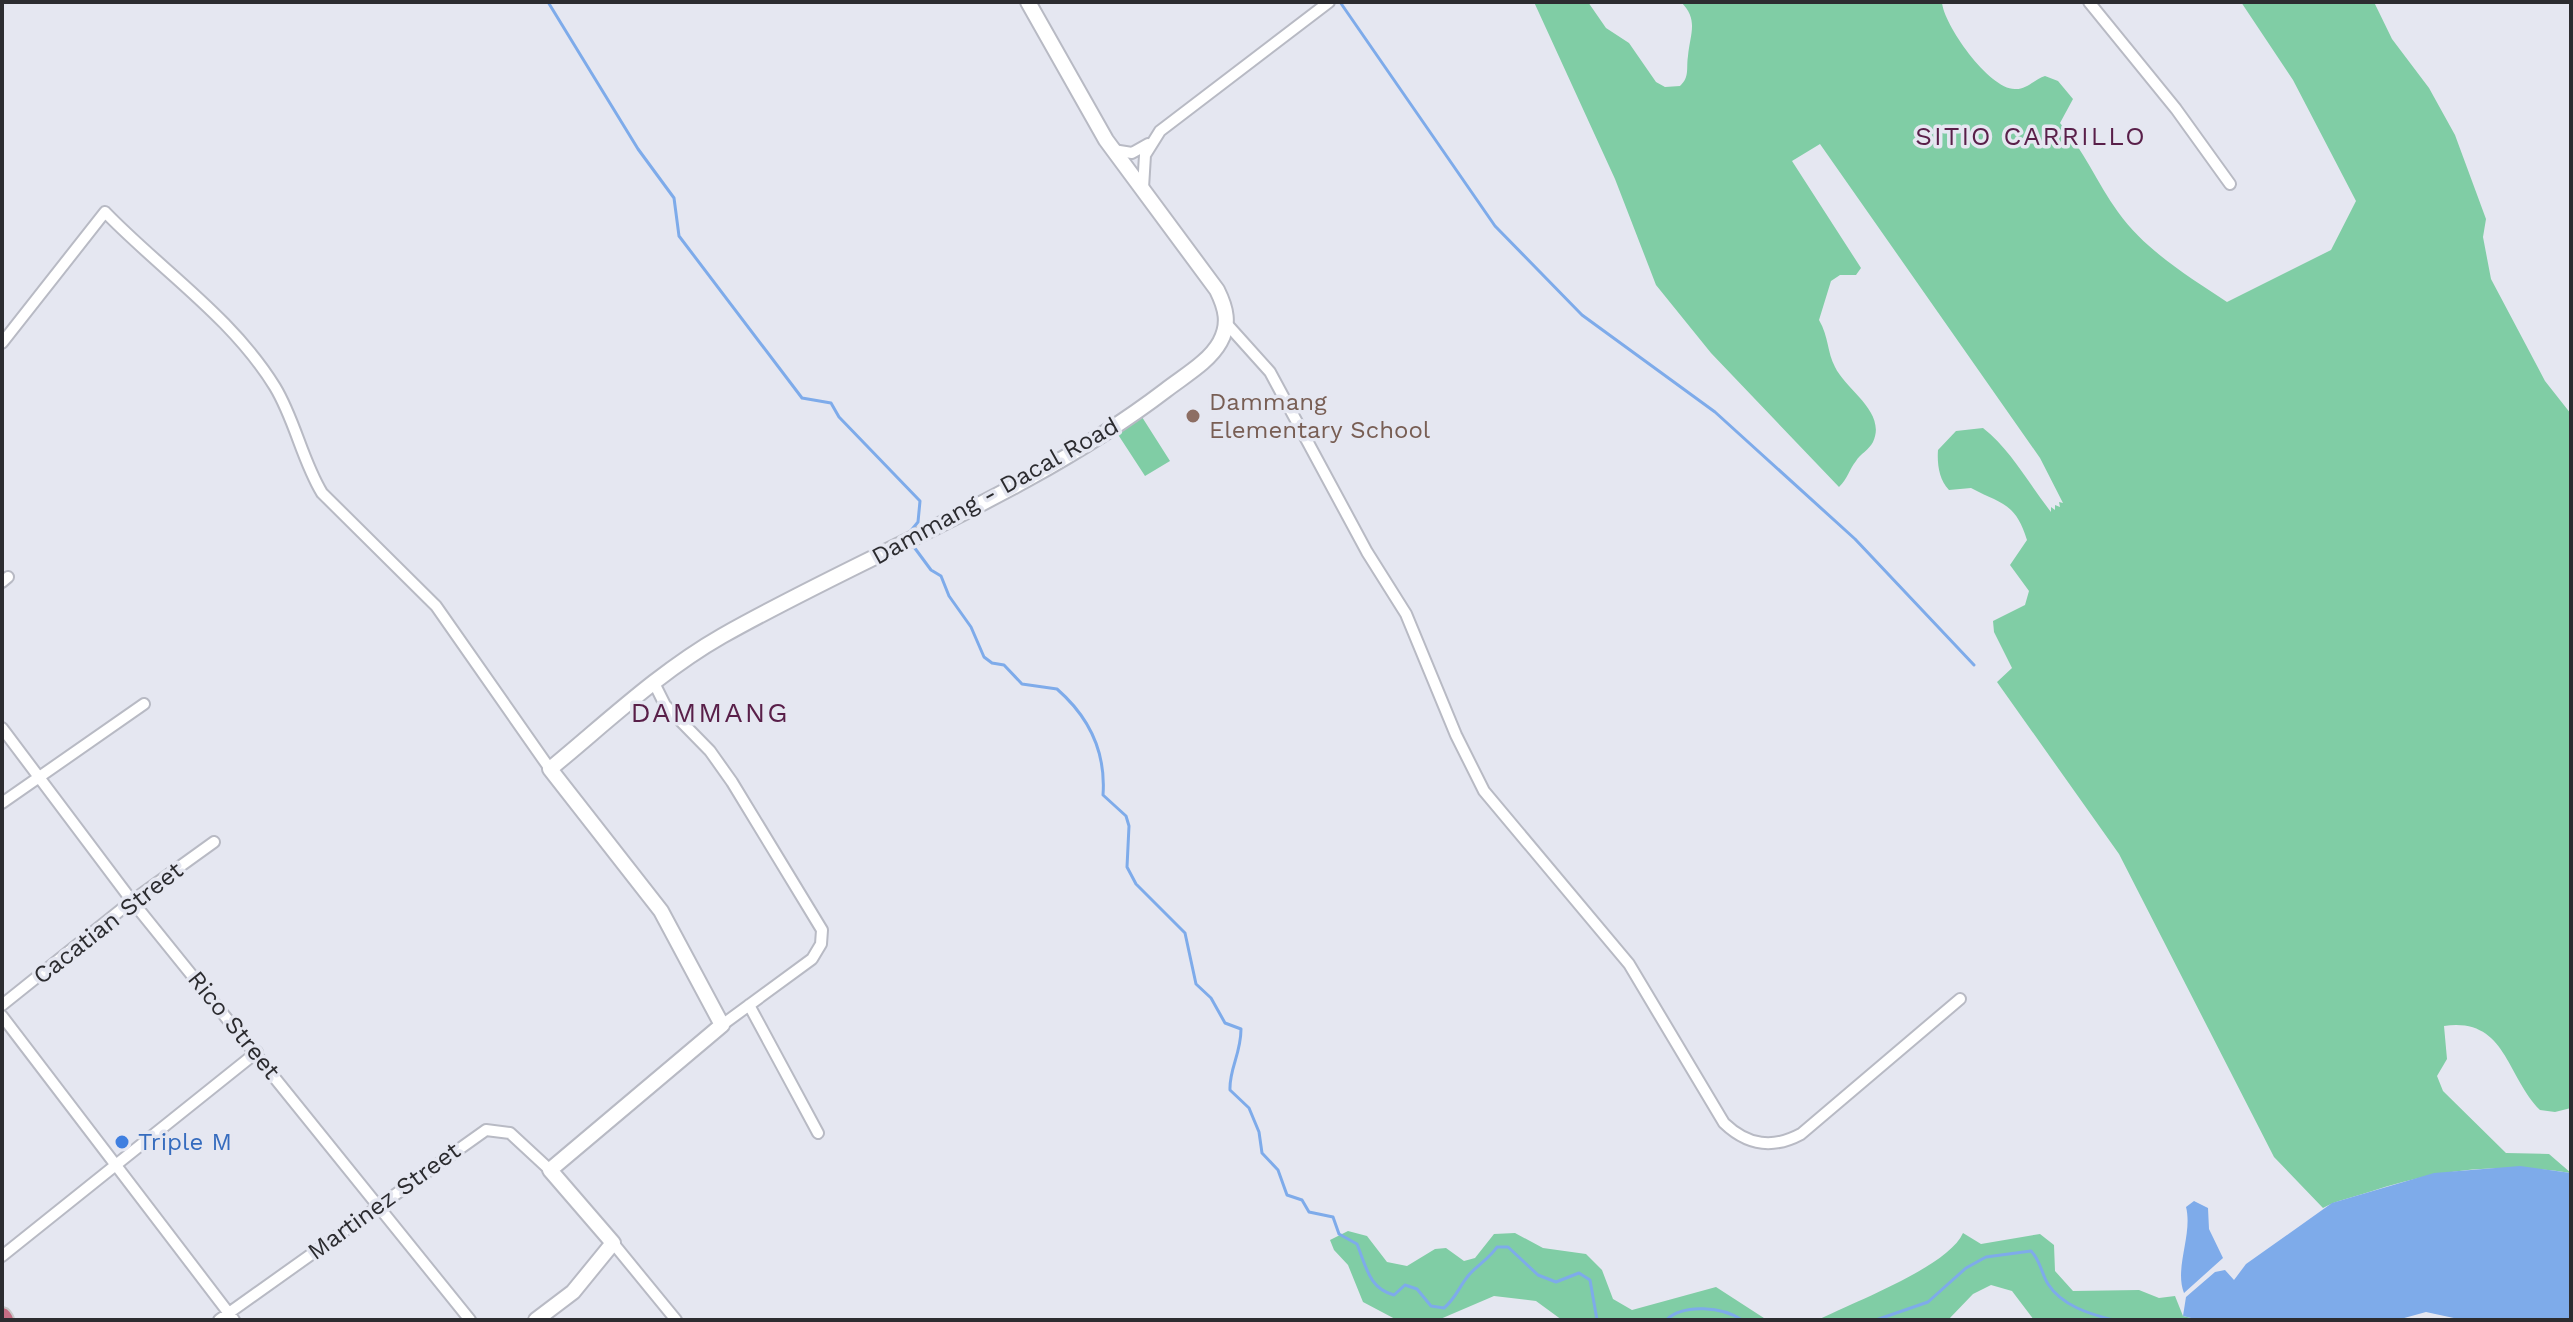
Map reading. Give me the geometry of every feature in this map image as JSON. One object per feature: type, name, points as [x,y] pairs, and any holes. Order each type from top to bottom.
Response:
[{"type":"street","points":[[1028,2],[1113,150],[1217,290],[1226,323],[1270,372],[1367,552],[1406,614],[1456,735],[1484,791],[1622,954],[1724,1123],[1735,1134],[1758,1144],[1771,1144],[1801,1134],[1960,999]]},
{"type":"street","points":[[1113,150],[1132,153],[1150,143],[1160,131],[1329,2]]},
{"type":"street","points":[[2089,2],[2170,100],[2230,184]]},
{"type":"street","points":[[1143,188],[1142,170],[1150,143]]},
{"type":"street","points":[[2,343],[105,212],[143,252],[236,334],[284,405],[309,472],[322,493],[436,606],[550,769],[661,911],[722,1025]]},
{"type":"street","name":"Dammang - Dacal Road","points":[[550,769],[654,683],[723,636],[1062,458],[1152,401],[1210,355],[1221,341],[1226,323]]},
{"type":"street","points":[[654,683],[665,705],[716,760],[820,924],[821,944],[812,959],[722,1025],[550,1170],[676,1320]]},
{"type":"street","points":[[2,803],[144,704]]},
{"type":"street","name":"Rico Street","points":[[2,728],[132,901],[257,1052],[470,1320]]},
{"type":"street","name":"Cacatian Street","points":[[2,1005],[132,901],[214,842]]},
{"type":"street","points":[[749,1005],[818,1133]]},
{"type":"street","points":[[2,1016],[117,1166],[227,1318]]},
{"type":"street","points":[[2,1256],[257,1052]]},
{"type":"street","name":"Martinez Street","points":[[227,1318],[377,1205],[486,1130],[510,1133],[550,1170]]},
{"type":"street","points":[[536,1320],[573,1292],[613,1243]]},
{"type":"green space","points":[[1534,2],[1588,2],[1606,28],[1629,43],[1656,82],[1665,87],[1680,86],[1686,76],[1692,21],[1681,2],[1942,2],[1959,40],[1981,68],[2005,87],[2024,87],[2045,76],[2058,81],[2073,99],[2060,123],[2118,212],[2155,251],[2227,302],[2331,250],[2356,201],[2293,80],[2241,2],[2374,2],[2392,39],[2429,88],[2455,135],[2486,219],[2483,237],[2491,279],[2545,381],[2571,414],[2571,1108],[2555,1112],[2540,1110],[2493,1040],[2465,1026],[2444,1026],[2447,1059],[2437,1076],[2443,1091],[2506,1153],[2549,1154],[2571,1173],[2494,1168],[2444,1173],[2394,1184],[2323,1208],[2274,1157],[2119,854],[1997,682],[2012,668],[1994,632],[1993,621],[2025,605],[2029,591],[2010,565],[2027,540],[2017,518],[2005,505],[1971,488],[1949,490],[1939,472],[1938,450],[1956,431],[1983,428],[2011,457],[2051,512],[2051,507],[2055,510],[2055,505],[2060,507],[2059,502],[2063,503],[2040,458],[1820,144],[1792,161],[1861,268],[1856,275],[1840,275],[1831,281],[1819,320],[1835,367],[1870,411],[1876,431],[1873,442],[1839,487],[1711,353],[1656,285],[1615,179]]},
{"type":"green space","points":[[1142,417],[1170,461],[1145,476],[1117,433]]},
{"type":"green space","points":[[1348,1231],[1367,1236],[1387,1262],[1407,1266],[1435,1249],[1446,1248],[1464,1261],[1475,1258],[1494,1234],[1515,1233],[1543,1248],[1586,1254],[1602,1270],[1613,1299],[1632,1310],[1716,1287],[1767,1320],[1562,1320],[1536,1301],[1494,1296],[1438,1320],[1397,1320],[1363,1302],[1348,1265],[1334,1250],[1330,1240]]},
{"type":"green space","points":[[1963,1233],[1981,1244],[2040,1234],[2054,1245],[2055,1271],[2073,1291],[2139,1290],[2159,1298],[2175,1296],[2183,1316],[2199,1320],[2034,1320],[2012,1291],[1991,1285],[1973,1294],[1948,1320],[1818,1320],[1920,1271],[1954,1246]]},
{"type":"water","points":[[2520,1166],[2571,1173],[2571,1320],[2463,1320],[2426,1312],[2397,1320],[2199,1320],[2183,1316],[2186,1297],[2215,1272],[2225,1270],[2234,1280],[2246,1264],[2332,1203],[2434,1173]]},
{"type":"water","points":[[2194,1201],[2208,1208],[2209,1229],[2223,1258],[2184,1293],[2181,1273],[2188,1217],[2186,1207]]},
{"type":"waterway","points":[[548,2],[638,149],[674,198],[679,236],[802,398],[831,403],[839,417],[920,501],[918,522],[909,533]]},
{"type":"waterway","points":[[1340,2],[1495,226],[1582,315],[1715,412],[1855,539],[1974,665]]},
{"type":"waterway","points":[[911,543],[931,570],[941,576],[949,596],[971,627],[984,657],[992,663],[1004,665],[1022,684],[1057,689],[1086,724],[1102,765],[1103,795],[1126,816],[1129,826],[1127,867],[1136,884],[1185,933],[1196,984],[1211,998],[1225,1023],[1241,1029],[1230,1090],[1249,1108],[1259,1132],[1262,1153],[1278,1170],[1287,1195],[1302,1200],[1309,1212],[1333,1217],[1339,1234],[1357,1244],[1370,1276],[1386,1292],[1394,1295],[1405,1285],[1417,1289],[1431,1306],[1444,1308],[1468,1276],[1497,1247],[1508,1247],[1538,1275],[1556,1282],[1579,1273],[1590,1280],[1597,1320]]},
{"type":"waterway","points":[[1876,1320],[1928,1302],[1966,1268],[1986,1257],[2031,1251],[2048,1284],[2061,1298],[2086,1312],[2113,1320]]},
{"type":"waterway","points":[[1666,1320],[1693,1309],[1725,1312],[1742,1320]]},
{"type":"place","name":"Dammang Elementary School","points":[[1193,416]]},
{"type":"place","name":"Triple M","points":[[122,1142]]},
{"type":"district","name":"SITIO CARRILLO","points":[[2031,136]]},
{"type":"district","name":"DAMMANG","points":[[710,712]]}]
